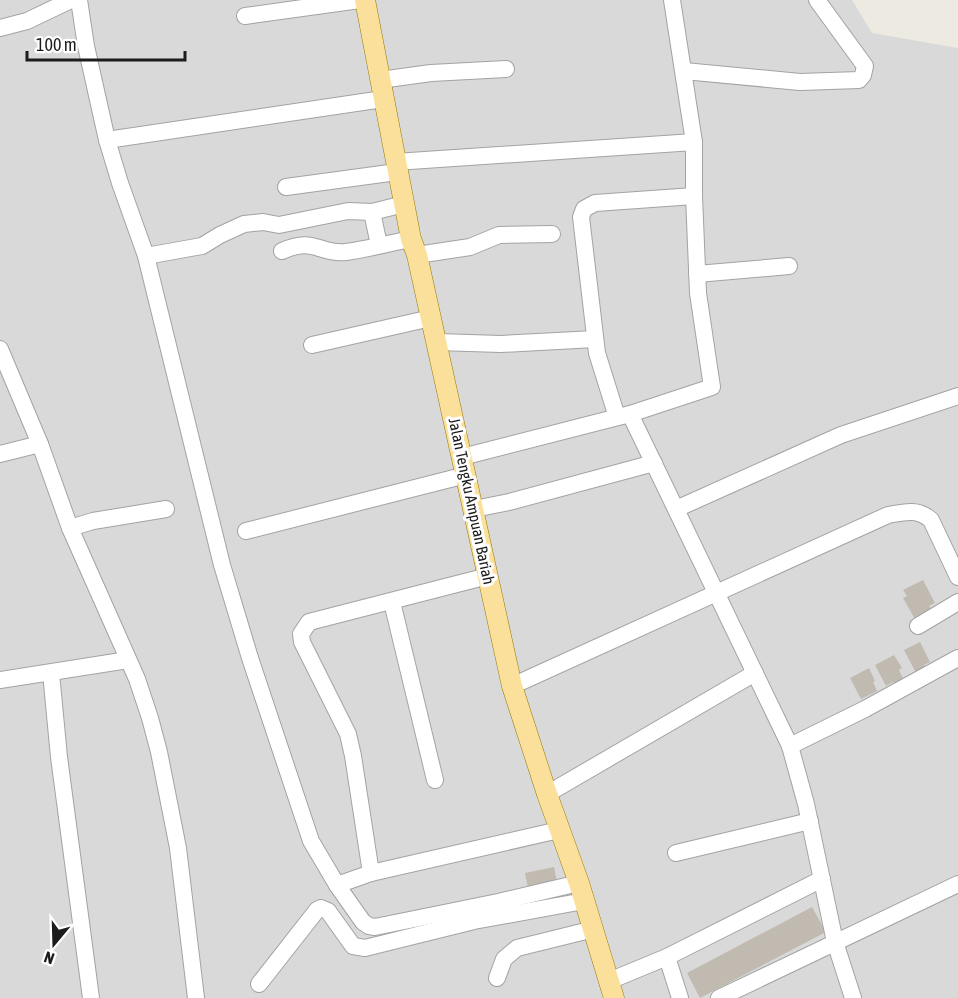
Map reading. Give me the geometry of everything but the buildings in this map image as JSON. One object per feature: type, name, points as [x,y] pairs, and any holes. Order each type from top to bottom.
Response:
[{"type":"main road","name":"Jalan Tengku Ampuan Bariah","points":[[362,0],[404,204],[437,342],[512,686],[594,929],[612,993]]},
{"type":"street","points":[[0,28],[27,21],[71,0]]},
{"type":"street","points":[[79,0],[86,46],[107,140],[146,256],[209,517],[250,658],[311,841],[337,885],[363,922],[369,926],[498,902],[581,892]]},
{"type":"street","points":[[245,16],[362,0]]},
{"type":"street","points":[[246,531],[464,466],[712,387],[699,306],[694,142],[672,0]]},
{"type":"street","points":[[684,71],[800,82],[860,80],[865,66],[817,0]]},
{"type":"street","points":[[107,140],[382,89],[431,73],[506,69]]},
{"type":"street","points":[[286,187],[396,167],[694,142]]},
{"type":"street","points":[[694,196],[595,203],[584,209],[581,216],[599,364],[624,416],[654,463],[790,747],[810,821],[835,942],[853,998]]},
{"type":"street","points":[[146,256],[202,246],[244,224],[263,222],[279,225],[348,211],[372,212],[404,204]]},
{"type":"street","points":[[372,212],[379,245]]},
{"type":"street","points":[[282,251],[292,246],[312,244],[328,250],[344,252],[379,245],[470,247],[499,235],[552,234]]},
{"type":"street","points":[[697,274],[789,266]]},
{"type":"street","points":[[312,345],[431,318]]},
{"type":"street","points":[[437,342],[501,344],[595,339]]},
{"type":"street","points":[[0,349],[40,444],[70,528],[137,679],[150,718],[168,793],[178,848],[196,998]]},
{"type":"street","points":[[0,392],[17,388]]},
{"type":"street","points":[[676,509],[841,435],[958,396]]},
{"type":"street","points":[[0,453],[40,444]]},
{"type":"street","points":[[474,509],[509,502],[654,463]]},
{"type":"street","points":[[70,528],[93,521],[166,509]]},
{"type":"street","points":[[512,686],[888,515],[911,511],[924,514],[931,520],[958,577]]},
{"type":"street","points":[[371,873],[348,735],[302,642],[302,634],[309,622],[488,576]]},
{"type":"street","points":[[392,602],[435,780]]},
{"type":"street","points":[[918,626],[958,602]]},
{"type":"street","points":[[790,747],[958,658]]},
{"type":"street","points":[[0,680],[128,660]]},
{"type":"street","points":[[51,673],[59,757],[92,998]]},
{"type":"street","points":[[547,794],[755,673]]},
{"type":"street","points":[[676,853],[810,821]]},
{"type":"street","points":[[337,885],[371,873],[559,830]]},
{"type":"street","points":[[612,993],[667,957],[822,879]]},
{"type":"street","points":[[719,998],[958,884]]},
{"type":"street","points":[[259,984],[319,909],[328,911],[349,941],[356,947],[370,947],[581,892]]},
{"type":"street","points":[[420,935],[423,917]]},
{"type":"street","points":[[497,978],[504,959],[517,948],[594,929]]},
{"type":"street","points":[[667,957],[680,998]]},
{"type":"shaded area","points":[[0,0],[852,0],[872,33],[958,48],[958,998],[0,998]]}]
